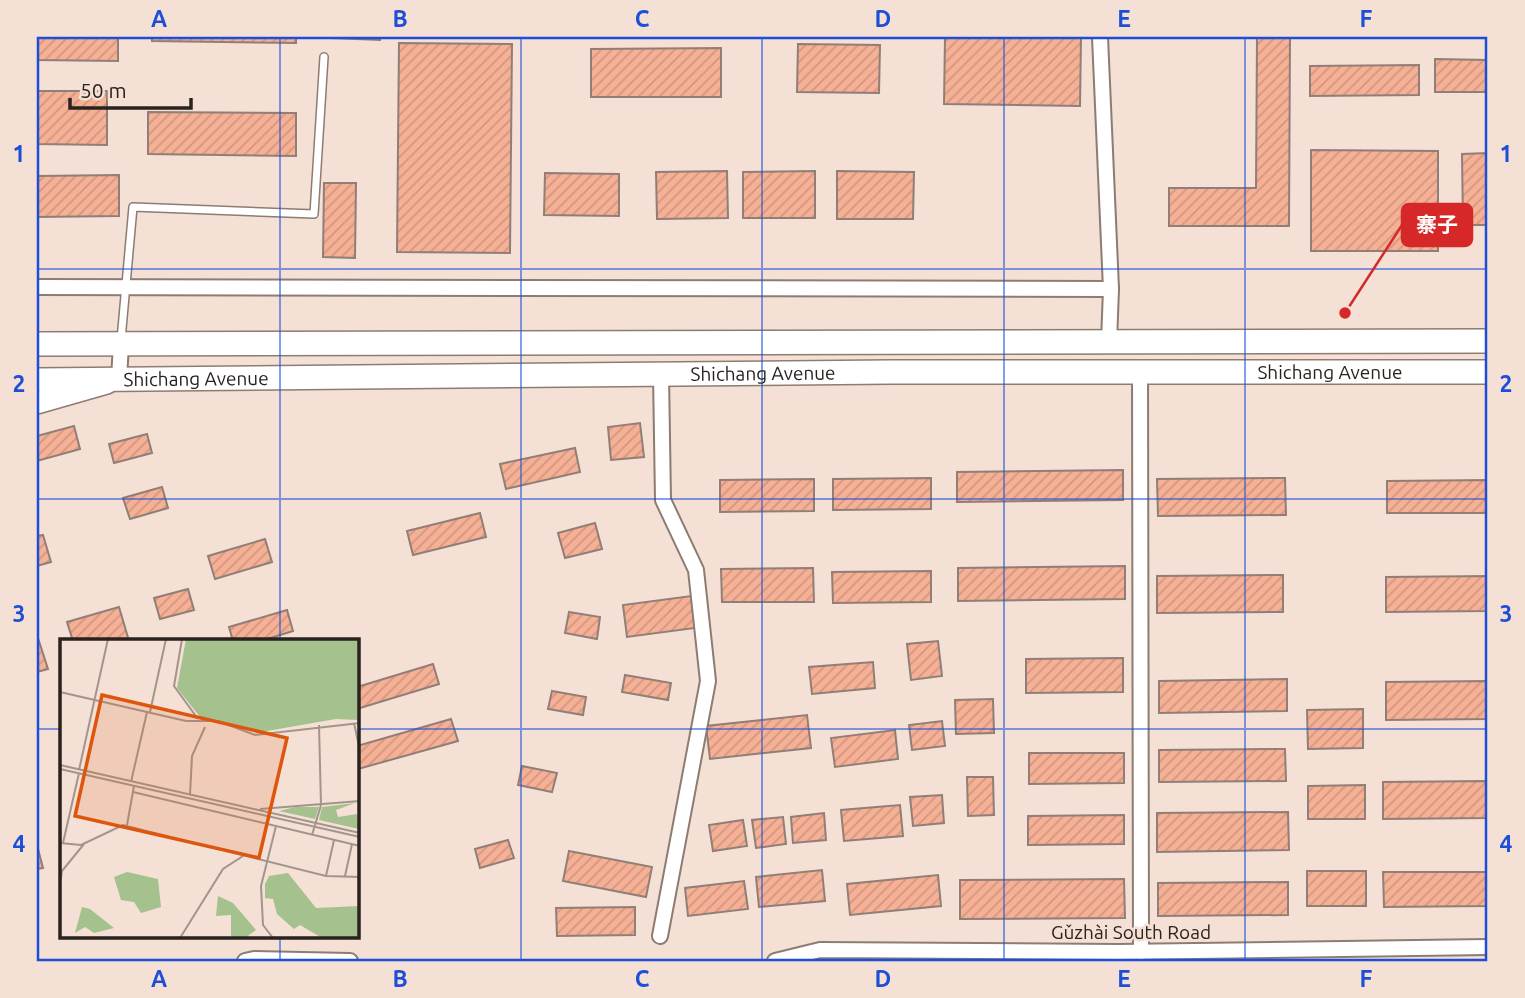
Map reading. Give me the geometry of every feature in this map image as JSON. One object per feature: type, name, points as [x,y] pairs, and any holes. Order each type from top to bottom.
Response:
[{"type":"main road","name":"Shichang Avenue","points":[[37,344],[1488,341]]},
{"type":"main road","name":"Shichang Avenue","points":[[37,380],[1140,371],[1488,372]]},
{"type":"street","points":[[1100,37],[1111,289],[1109,342]]},
{"type":"street","points":[[37,287],[1111,289]]},
{"type":"street","points":[[37,403],[119,379],[121,344]]},
{"type":"street","points":[[1140,371],[1141,952]]},
{"type":"street","points":[[660,936],[708,681],[696,570],[663,500],[661,374]]},
{"type":"street","name":"Gǔzhài South Road","points":[[775,961],[820,950],[1118,957],[1141,952],[1488,947]]},
{"type":"street","points":[[245,961],[350,961]]},
{"type":"lane","points":[[121,344],[123,289],[133,207],[314,214],[324,57]]},
{"type":"building","points":[[37,37],[118,37],[118,61],[37,60]]},
{"type":"building","points":[[152,37],[296,37],[296,43],[152,41]]},
{"type":"building","points":[[306,37],[380,37],[380,40]]},
{"type":"building","points":[[945,37],[1081,37],[1080,106],[944,104]]},
{"type":"building","points":[[1257,37],[1290,37],[1289,226],[1169,226],[1169,188],[1256,188]]},
{"type":"building","points":[[399,43],[512,44],[510,253],[397,252]]},
{"type":"building","points":[[798,44],[880,45],[879,93],[797,92]]},
{"type":"building","points":[[721,48],[721,97],[591,97],[591,49]]},
{"type":"building","points":[[1435,59],[1488,60],[1488,92],[1435,92]]},
{"type":"building","points":[[1419,65],[1419,95],[1310,96],[1310,66]]},
{"type":"building","points":[[37,91],[107,91],[107,145],[37,144]]},
{"type":"building","points":[[148,112],[296,113],[296,156],[148,154]]},
{"type":"building","points":[[1311,150],[1438,151],[1438,251],[1311,251]]},
{"type":"building","points":[[1488,153],[1488,225],[1463,225],[1462,154]]},
{"type":"building","points":[[727,171],[728,218],[657,219],[656,172]]},
{"type":"building","points":[[815,171],[815,218],[743,218],[743,172]]},
{"type":"building","points":[[837,171],[914,172],[913,219],[837,219]]},
{"type":"building","points":[[545,173],[619,174],[619,216],[544,215]]},
{"type":"building","points":[[119,175],[119,216],[37,217],[37,176]]},
{"type":"building","points":[[324,183],[356,183],[355,258],[323,257]]},
{"type":"building","points":[[640,423],[644,457],[611,460],[608,427]]},
{"type":"building","points":[[74,426],[80,449],[37,461],[37,436]]},
{"type":"building","points":[[147,434],[152,453],[114,463],[109,444]]},
{"type":"building","points":[[575,448],[580,472],[506,489],[500,464]]},
{"type":"building","points":[[1123,470],[1123,500],[957,502],[957,472]]},
{"type":"building","points":[[931,478],[931,509],[833,510],[833,479]]},
{"type":"building","points":[[1285,478],[1286,515],[1158,516],[1157,479]]},
{"type":"building","points":[[814,479],[814,511],[720,512],[720,480]]},
{"type":"building","points":[[1488,480],[1488,513],[1387,513],[1387,481]]},
{"type":"building","points":[[162,487],[168,508],[130,519],[123,498]]},
{"type":"building","points":[[480,513],[486,537],[413,555],[407,531]]},
{"type":"building","points":[[595,523],[602,549],[565,558],[558,533]]},
{"type":"building","points":[[43,535],[51,562],[37,566],[37,536]]},
{"type":"building","points":[[265,539],[272,562],[215,579],[208,556]]},
{"type":"building","points":[[1125,566],[1125,599],[958,601],[958,568]]},
{"type":"building","points":[[813,568],[814,602],[722,602],[721,569]]},
{"type":"building","points":[[931,571],[931,602],[833,603],[832,572]]},
{"type":"building","points":[[1283,575],[1283,612],[1157,613],[1157,576]]},
{"type":"building","points":[[1488,576],[1488,611],[1386,612],[1386,577]]},
{"type":"building","points":[[188,589],[194,610],[160,619],[154,598]]},
{"type":"building","points":[[691,596],[695,628],[627,637],[623,605]]},
{"type":"building","points":[[119,607],[128,639],[72,639],[67,622]]},
{"type":"building","points":[[287,610],[293,631],[267,639],[232,639],[229,627]]},
{"type":"building","points":[[569,612],[600,617],[597,639],[565,633]]},
{"type":"building","points":[[37,635],[48,669],[37,672]]},
{"type":"building","points":[[938,641],[942,676],[911,680],[907,644]]},
{"type":"building","points":[[1123,658],[1123,692],[1026,693],[1026,659]]},
{"type":"building","points":[[873,662],[875,688],[812,694],[809,667]]},
{"type":"building","points":[[433,664],[439,684],[359,708],[359,686]]},
{"type":"building","points":[[625,675],[671,683],[668,700],[622,692]]},
{"type":"building","points":[[1287,679],[1287,711],[1159,713],[1159,681]]},
{"type":"building","points":[[1488,681],[1488,719],[1386,720],[1386,682]]},
{"type":"building","points":[[552,691],[586,697],[583,715],[548,709]]},
{"type":"building","points":[[993,699],[994,733],[956,734],[955,700]]},
{"type":"building","points":[[1363,709],[1363,748],[1308,749],[1307,710]]},
{"type":"building","points":[[807,715],[811,748],[710,759],[706,726]]},
{"type":"building","points":[[451,719],[458,741],[359,769],[359,745]]},
{"type":"building","points":[[942,721],[945,746],[912,750],[909,725]]},
{"type":"building","points":[[895,730],[898,759],[835,767],[831,738]]},
{"type":"building","points":[[1285,749],[1286,781],[1159,782],[1159,750]]},
{"type":"building","points":[[1029,753],[1124,753],[1124,783],[1029,784]]},
{"type":"building","points":[[522,766],[557,773],[552,792],[518,785]]},
{"type":"building","points":[[967,777],[993,777],[994,815],[968,816]]},
{"type":"building","points":[[1488,781],[1488,818],[1383,819],[1383,782]]},
{"type":"building","points":[[1365,785],[1365,819],[1308,819],[1308,786]]},
{"type":"building","points":[[942,795],[944,823],[913,826],[910,797]]},
{"type":"building","points":[[900,805],[903,836],[844,841],[841,810]]},
{"type":"building","points":[[1288,812],[1289,850],[1157,852],[1157,813]]},
{"type":"building","points":[[824,813],[826,840],[793,843],[791,817]]},
{"type":"building","points":[[1124,815],[1124,844],[1028,845],[1028,816]]},
{"type":"building","points":[[783,817],[786,844],[756,848],[752,820]]},
{"type":"building","points":[[743,820],[747,846],[713,851],[709,825]]},
{"type":"building","points":[[508,840],[514,858],[480,868],[475,849]]},
{"type":"building","points":[[37,845],[43,868],[37,869]]},
{"type":"building","points":[[569,851],[652,867],[646,897],[563,881]]},
{"type":"building","points":[[822,870],[825,901],[759,907],[756,877]]},
{"type":"building","points":[[1307,871],[1366,871],[1366,906],[1307,906]]},
{"type":"building","points":[[1383,872],[1488,872],[1488,906],[1384,907]]},
{"type":"building","points":[[938,875],[941,906],[850,915],[847,884]]},
{"type":"building","points":[[1124,879],[1125,918],[960,919],[960,880]]},
{"type":"building","points":[[744,881],[748,909],[688,916],[685,888]]},
{"type":"building","points":[[1288,882],[1288,915],[1158,916],[1158,883]]},
{"type":"building","points":[[635,907],[635,935],[557,936],[556,908]]},
{"type":"place","name":"寨子","points":[[1345,313]]}]
